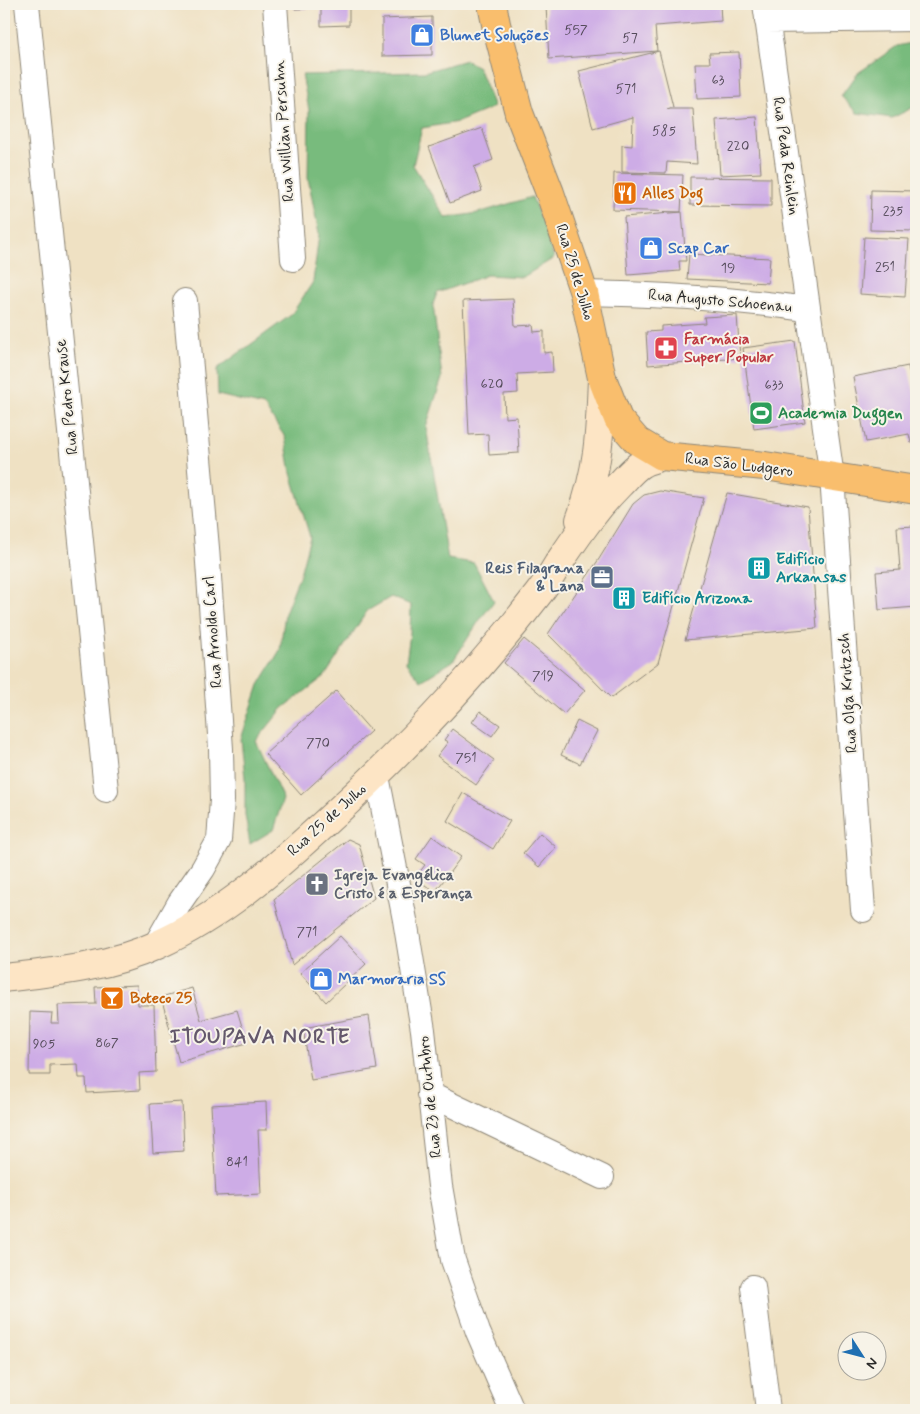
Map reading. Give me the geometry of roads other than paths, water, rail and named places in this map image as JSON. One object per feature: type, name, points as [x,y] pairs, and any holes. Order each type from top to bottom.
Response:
[{"type":"main road","name":"Rua 25 de Julho","points":[[492,4],[519,113],[550,193],[584,293],[602,378],[598,454],[590,495],[571,545]]},
{"type":"main road","name":"Rua São Ludgero","points":[[602,378],[618,419],[637,441],[662,456],[765,466],[916,490]]},
{"type":"main road","name":"Rua 25 de Julho","points":[[4,978],[69,970],[111,962],[155,946],[196,925],[249,888],[309,838],[377,776],[455,694],[497,646],[540,593],[601,503],[642,464],[662,456]]},
{"type":"street","name":"Rua Pedro Krause","points":[[27,4],[106,790]]},
{"type":"street","name":"Rua Willian Persuhn","points":[[275,4],[293,259]]},
{"type":"street","points":[[766,12],[916,19]]},
{"type":"street","name":"Rua Peda Reinlein","points":[[766,12],[807,309]]},
{"type":"street","name":"Rua Augusto Schoenau","points":[[584,293],[650,294],[737,300],[807,309],[832,477]]},
{"type":"street","name":"Rua Arnoldo Carl","points":[[155,946],[219,840],[222,800],[221,749],[207,548],[185,301]]},
{"type":"street","name":"Rua Olga Krutzsch","points":[[832,477],[863,910]]},
{"type":"street","name":"Rua 23 de Outubro","points":[[377,776],[405,920],[423,1030],[440,1186],[453,1260],[478,1332],[512,1410]]},
{"type":"street","points":[[429,1094],[602,1177]]},
{"type":"street","points":[[753,1287],[768,1410]]},
{"type":"place","name":"Blunet Soluções","points":[[422,35]]},
{"type":"place","name":"Alles Dog","points":[[625,193]]},
{"type":"place","name":"Scap Car","points":[[651,248]]},
{"type":"place","name":"Farmácia Super Popular","points":[[666,348]]},
{"type":"place","name":"Academia Duggen","points":[[761,413]]},
{"type":"place","name":"Edifício Arkansas","points":[[759,568]]},
{"type":"place","name":"Reis Filagrana & Lana","points":[[602,577]]},
{"type":"place","name":"Edifício Arizona","points":[[624,598]]},
{"type":"place","name":"Igreja Evangélica Cristo é a Esperança","points":[[317,884]]},
{"type":"place","name":"Marmoraria SS","points":[[321,979]]},
{"type":"place","name":"Boteco 25","points":[[112,998]]},
{"type":"district","name":"ITOUPAVA NORTE","points":[[260,1037]]}]
